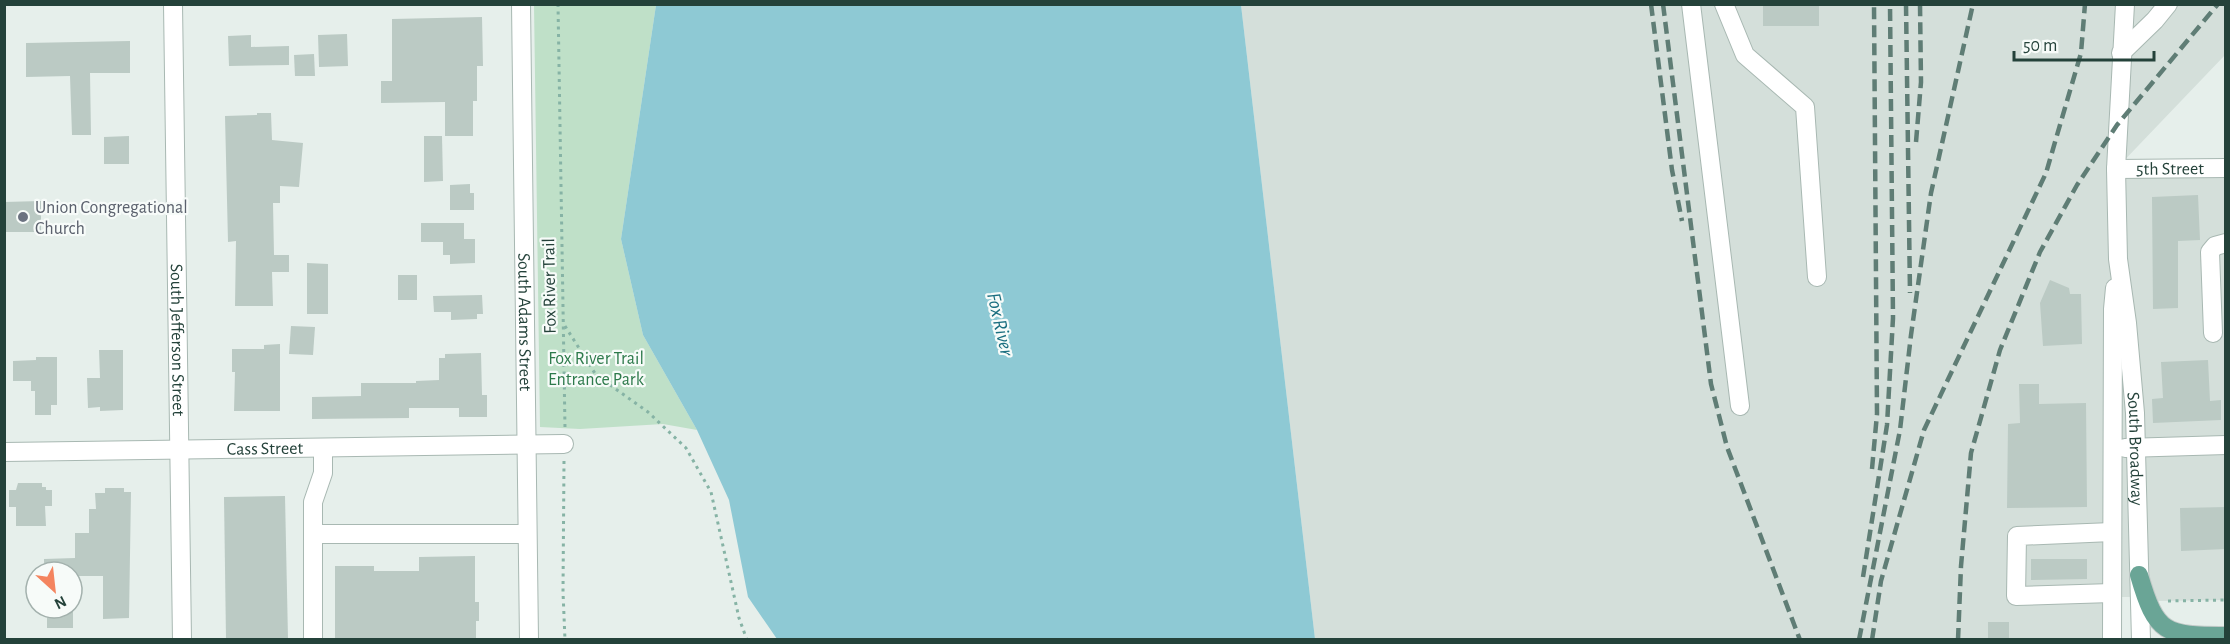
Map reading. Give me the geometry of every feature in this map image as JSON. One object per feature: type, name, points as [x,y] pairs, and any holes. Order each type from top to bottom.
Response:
[{"type":"main road","points":[[2139,575],[2146,600],[2154,617],[2168,631],[2195,636],[2226,636]]},
{"type":"street","name":"South Jefferson Street","points":[[173,4],[182,639]]},
{"type":"street","name":"South Adams Street","points":[[521,4],[529,639]]},
{"type":"street","points":[[1691,4],[1740,406]]},
{"type":"street","points":[[1724,4],[1745,55],[1805,107],[1817,278]]},
{"type":"street","name":"South Broadway","points":[[2125,4],[2115,169],[2118,259],[2127,323],[2136,448],[2140,639]]},
{"type":"street","points":[[2121,52],[2155,20],[2168,4]]},
{"type":"street","name":"5th Street","points":[[2115,169],[2226,168]]},
{"type":"street","points":[[2213,333],[2210,252],[2215,246],[2226,243]]},
{"type":"street","name":"South Broadway","points":[[2112,639],[2113,309],[2118,259]]},
{"type":"street","name":"Cass Street","points":[[4,452],[564,444]]},
{"type":"street","points":[[2112,448],[2226,445]]},
{"type":"street","points":[[313,639],[313,502],[323,473],[323,448]]},
{"type":"street","points":[[2112,532],[2017,536],[2016,596],[2112,593]]},
{"type":"street","points":[[313,534],[527,534]]},
{"type":"path","name":"Fox River Trail","points":[[558,4],[564,324],[563,592],[565,639]]},
{"type":"path","points":[[564,324],[596,375],[648,412],[686,448],[711,492],[739,618],[747,639]]},
{"type":"path","points":[[2157,601],[2226,600]]},
{"type":"shaded area","points":[[1241,5],[2225,5],[2225,55],[2116,169],[2225,168],[2225,600],[2157,601],[2138,597],[2122,597],[2122,640],[1315,639]]},
{"type":"green space","name":"Fox River Trail Entrance Park","points":[[534,5],[656,5],[621,239],[643,335],[697,430],[663,424],[580,429],[540,427]]},
{"type":"water","name":"Fox River","points":[[656,5],[1241,5],[1315,639],[777,639],[748,597],[729,500],[697,430],[643,335],[621,239]]},
{"type":"building","points":[[1763,4],[1819,4],[1819,26],[1763,26]]},
{"type":"building","points":[[482,17],[483,66],[477,66],[477,101],[473,101],[473,136],[445,136],[445,102],[381,103],[381,81],[392,81],[392,19]]},
{"type":"building","points":[[347,34],[348,66],[319,67],[318,35]]},
{"type":"building","points":[[251,35],[251,47],[289,46],[289,65],[229,66],[228,36]]},
{"type":"building","points":[[130,41],[130,73],[90,73],[91,135],[72,135],[70,76],[26,77],[26,43]]},
{"type":"building","points":[[314,54],[315,76],[295,76],[294,55]]},
{"type":"building","points":[[257,113],[271,113],[272,140],[303,143],[299,187],[280,186],[280,203],[273,203],[274,255],[289,255],[289,272],[272,272],[273,306],[235,306],[236,241],[228,242],[225,116],[257,115]]},
{"type":"building","points":[[129,136],[129,164],[104,164],[104,137]]},
{"type":"building","points":[[424,136],[442,136],[443,181],[424,182]]},
{"type":"building","points":[[470,184],[470,193],[474,193],[474,210],[450,210],[450,185]]},
{"type":"building","points":[[2198,195],[2200,240],[2178,241],[2178,308],[2153,309],[2152,197]]},
{"type":"building","name":"Union Congregational Church","points":[[41,201],[41,232],[4,232],[4,202]]},
{"type":"building","points":[[421,223],[464,223],[464,239],[475,239],[475,263],[450,264],[450,255],[443,255],[443,242],[421,242]]},
{"type":"building","points":[[307,263],[328,264],[328,314],[307,314]]},
{"type":"building","points":[[398,275],[417,275],[417,300],[398,300]]},
{"type":"building","points":[[2050,280],[2069,288],[2070,294],[2081,294],[2082,344],[2043,346],[2040,303]]},
{"type":"building","points":[[482,295],[483,314],[477,314],[477,319],[451,320],[451,312],[434,312],[433,296]]},
{"type":"building","points":[[291,326],[315,327],[313,355],[289,354]]},
{"type":"building","points":[[280,344],[280,411],[234,411],[235,372],[232,372],[232,349],[264,349],[264,345]]},
{"type":"building","points":[[99,350],[123,350],[123,410],[100,411],[100,407],[88,408],[87,378],[100,378]]},
{"type":"building","points":[[481,353],[482,395],[487,395],[487,417],[459,417],[459,408],[409,408],[409,418],[312,419],[312,397],[361,396],[361,383],[416,383],[416,381],[439,380],[439,358],[445,358],[445,354]]},
{"type":"building","points":[[36,357],[57,357],[57,405],[51,405],[51,415],[35,415],[35,391],[31,391],[31,381],[13,381],[13,361],[36,360]]},
{"type":"building","points":[[2208,360],[2210,401],[2221,400],[2221,420],[2153,423],[2152,399],[2163,398],[2161,362]]},
{"type":"building","points":[[2019,384],[2039,384],[2039,404],[2086,403],[2087,507],[2007,508],[2008,424],[2020,423]]},
{"type":"building","points":[[18,483],[42,483],[42,487],[46,487],[46,490],[52,490],[52,506],[45,506],[46,526],[16,526],[16,507],[9,507],[9,490],[16,490]]},
{"type":"building","points":[[105,488],[124,488],[124,492],[131,492],[129,618],[103,619],[103,576],[84,576],[84,560],[44,560],[75,558],[75,533],[89,533],[89,509],[96,509],[95,493],[105,493]]},
{"type":"building","points":[[285,496],[288,639],[226,639],[224,497]]},
{"type":"building","points":[[2226,507],[2226,549],[2181,551],[2180,508]]},
{"type":"building","points":[[475,556],[475,602],[479,602],[476,639],[335,639],[335,566],[374,566],[374,571],[419,571],[419,557]]},
{"type":"building","points":[[2031,559],[2087,559],[2087,579],[2031,580]]},
{"type":"building","points":[[47,620],[73,620],[73,628],[47,628]]},
{"type":"building","points":[[1988,622],[2009,622],[2009,639],[1988,639]]},
{"type":"railway","points":[[1651,4],[1672,170],[1682,221]]},
{"type":"railway","points":[[1663,4],[1711,384],[1727,447],[1800,640]]},
{"type":"railway","points":[[1872,469],[1877,414],[1874,4]]},
{"type":"railway","points":[[1863,577],[1887,425],[1893,318],[1890,4]]},
{"type":"railway","points":[[1906,4],[1910,293]]},
{"type":"railway","points":[[1916,142],[1921,82],[1920,4]]},
{"type":"railway","points":[[1859,640],[1900,430],[1931,193],[1973,4]]},
{"type":"railway","points":[[1872,640],[1881,581],[1924,430],[2046,173],[2081,53],[2085,4]]},
{"type":"railway","points":[[1958,640],[1961,566],[1971,453],[2000,350],[2040,252],[2077,185],[2117,125],[2218,4]]},
{"type":"place","name":"Union Congregational Church","points":[[23,217]]}]
